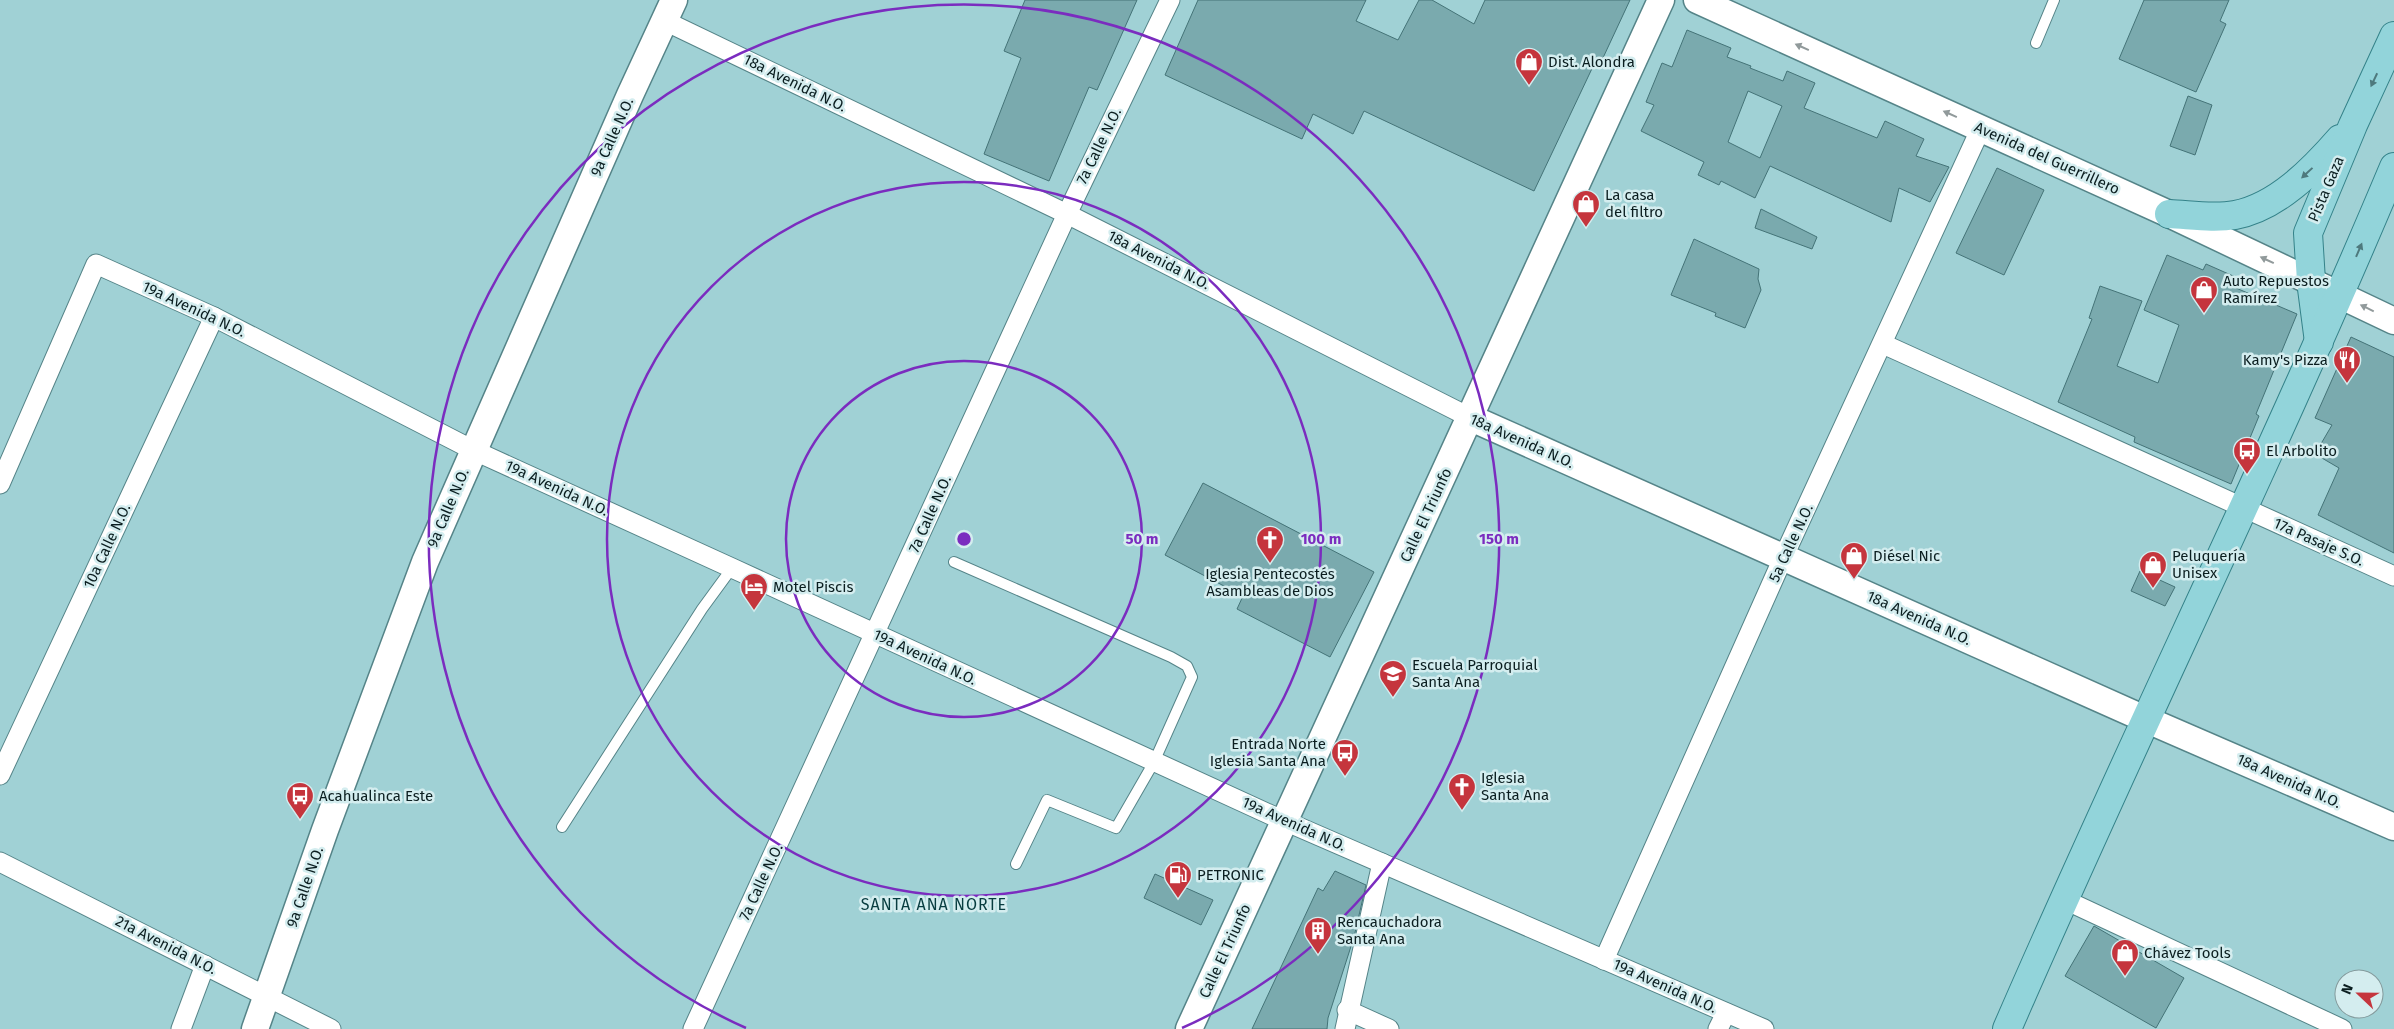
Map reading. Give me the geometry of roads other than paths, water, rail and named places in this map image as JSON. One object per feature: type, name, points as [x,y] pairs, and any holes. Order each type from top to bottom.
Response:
[{"type":"main road","name":"Pista Gaza","points":[[2319,342],[2311,281],[2308,233],[2353,125],[2394,36]]},
{"type":"main road","points":[[2170,214],[2217,216],[2235,215],[2252,210],[2304,177],[2353,125]]},
{"type":"main road","points":[[2007,1029],[2063,899],[2244,509],[2319,342],[2394,167]]},
{"type":"street","name":"7a Calle N.O.","points":[[693,1029],[876,634],[1067,214],[1170,0]]},
{"type":"street","name":"Calle El Triunfo","points":[[1189,1029],[1471,418],[1661,0]]},
{"type":"street","name":"Avenida del Guerrillero","points":[[1697,0],[2170,214],[2394,321]]},
{"type":"street","name":"18a Avenida N.O.","points":[[670,10],[1067,214],[1471,418],[2145,719],[2394,827]]},
{"type":"street","name":"9a Calle N.O.","points":[[255,1029],[325,830],[422,571],[473,450],[670,10]]},
{"type":"street","name":"5a Calle N.O.","points":[[1604,960],[1784,558],[1981,128]]},
{"type":"street","name":"19a Avenida N.O.","points":[[0,484],[96,264],[214,318],[473,450],[1154,762],[1604,960],[1722,1021],[1764,1029]]},
{"type":"street","name":"10a Calle N.O.","points":[[0,775],[214,318]]},
{"type":"street","name":"17a Pasaje S.O.","points":[[1883,344],[2394,576]]},
{"type":"street","name":"21a Avenida N.O.","points":[[0,862],[331,1029]]},
{"type":"street","points":[[1345,1029],[1382,863]]},
{"type":"street","points":[[2063,899],[2342,1029]]},
{"type":"street","points":[[181,1029],[205,965]]},
{"type":"street","points":[[1348,1010],[1389,1029]]},
{"type":"lane","points":[[2036,43],[2054,0]]},
{"type":"lane","points":[[954,562],[1171,657],[1186,666],[1192,677],[1154,762],[1116,828],[1046,800],[1016,864]]},
{"type":"lane","points":[[562,827],[702,609],[732,568]]},
{"type":"place","name":"Dist. Alondra","points":[[1529,86]]},
{"type":"place","name":"La casa del filtro","points":[[1586,228]]},
{"type":"place","name":"Auto Repuestos Ramírez","points":[[2204,314]]},
{"type":"place","name":"Kamy's Pizza","points":[[2347,384]]},
{"type":"place","name":"El Arbolito","points":[[2247,475]]},
{"type":"place","name":"Iglesia Pentecostés Asambleas de Dios","points":[[1270,564]]},
{"type":"place","name":"Diésel Nic","points":[[1854,580]]},
{"type":"place","name":"Peluquería Unisex","points":[[2153,589]]},
{"type":"place","name":"Motel Piscis","points":[[754,611]]},
{"type":"place","name":"Escuela Parroquial Santa Ana","points":[[1393,698]]},
{"type":"place","name":"Entrada Norte Iglesia Santa Ana","points":[[1345,777]]},
{"type":"place","name":"Iglesia Santa Ana","points":[[1462,811]]},
{"type":"place","name":"Acahualinca Este","points":[[300,820]]},
{"type":"place","name":"PETRONIC","points":[[1178,899]]},
{"type":"place","name":"Rencauchadora Santa Ana","points":[[1318,955]]},
{"type":"place","name":"Chávez Tools","points":[[2125,977]]},
{"type":"district","name":"SANTA ANA NORTE","points":[[934,904]]}]
